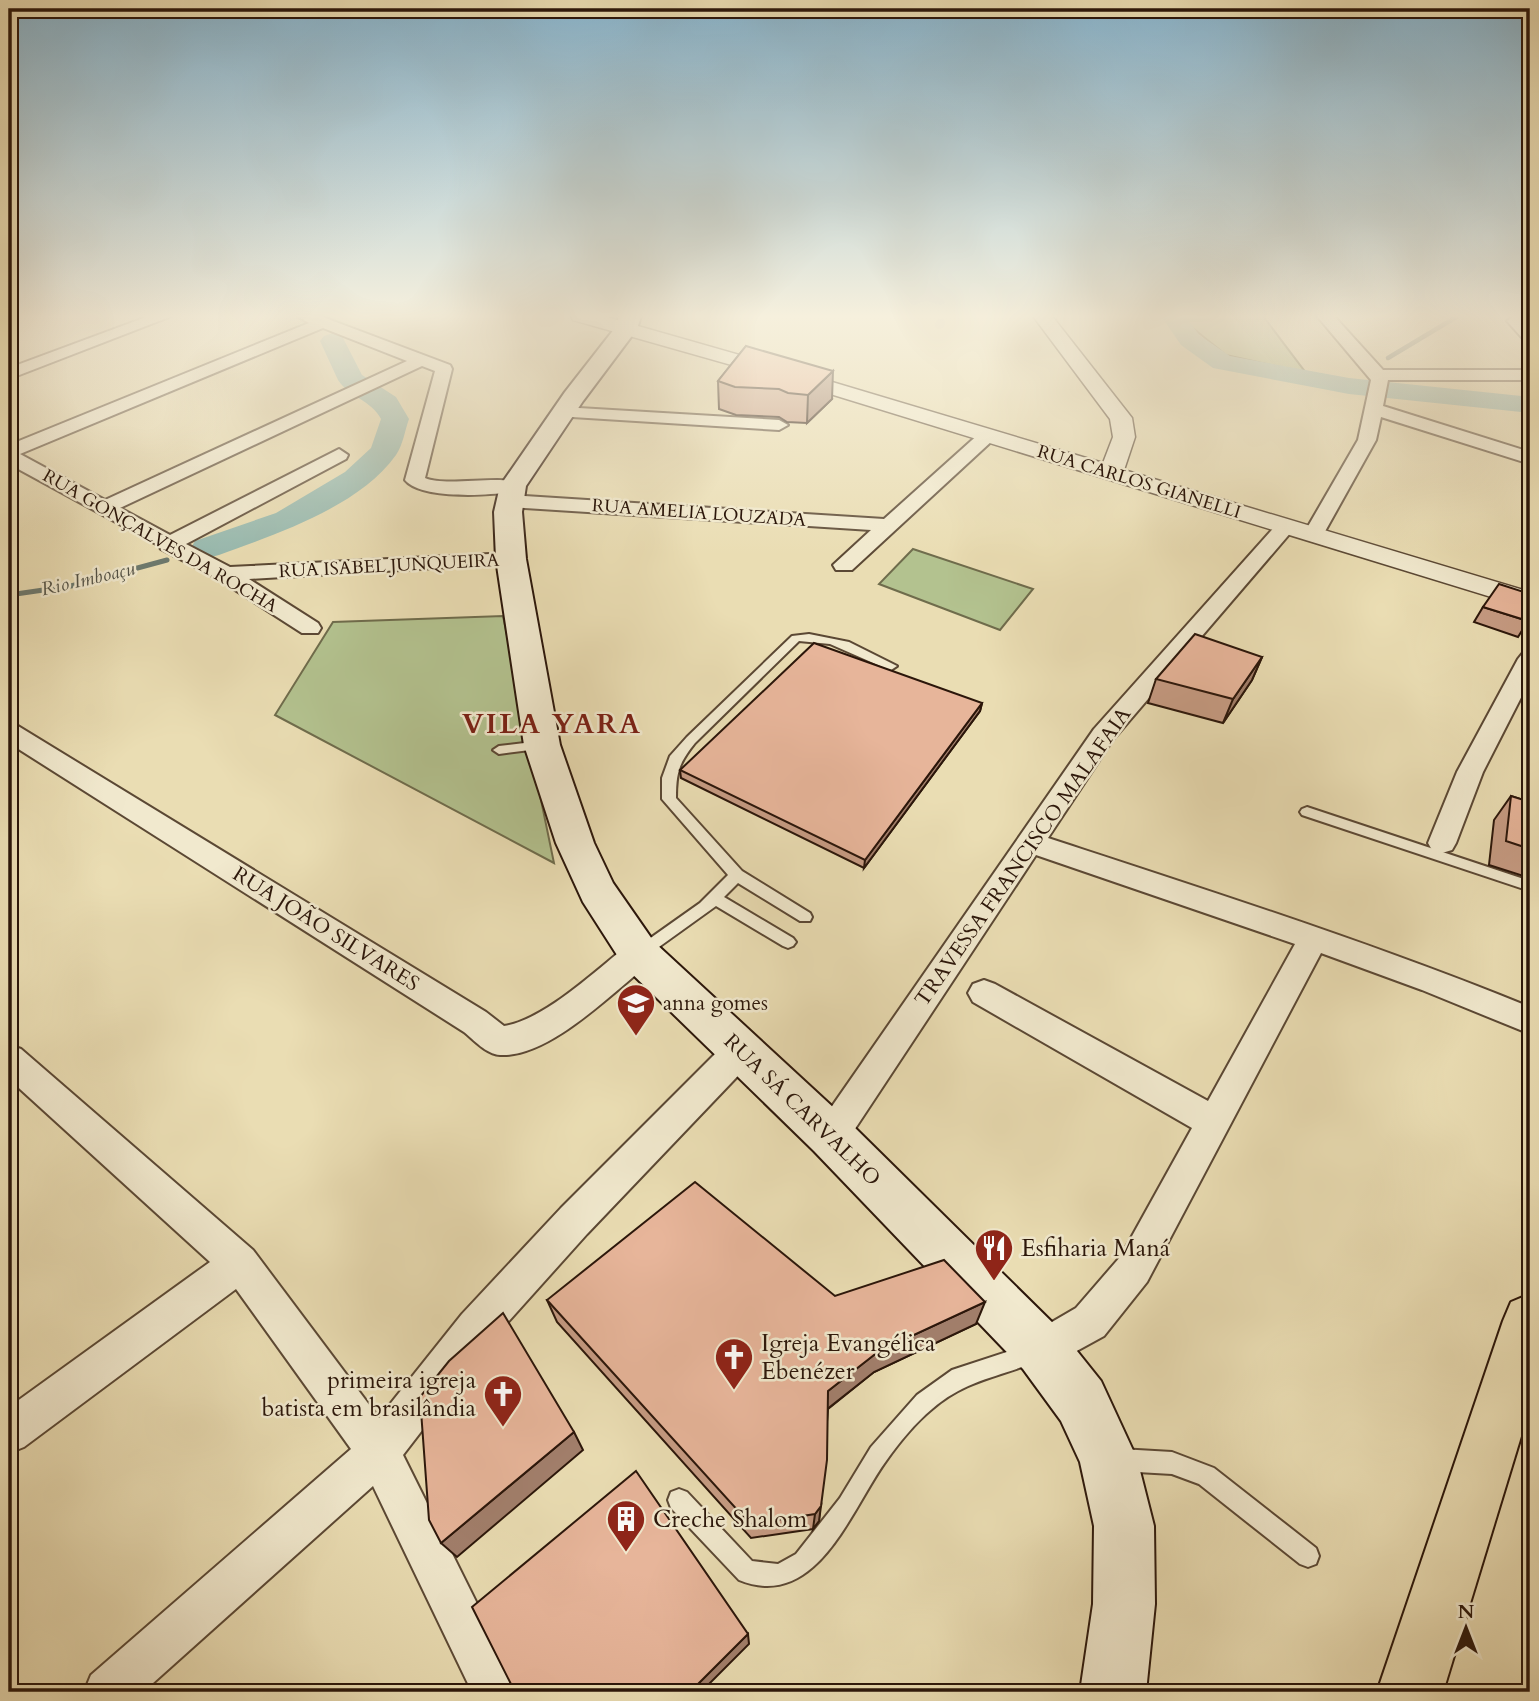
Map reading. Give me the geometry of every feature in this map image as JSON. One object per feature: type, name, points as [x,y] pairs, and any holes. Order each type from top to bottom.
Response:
[{"type":"main road","points":[[511,493],[574,395]]},
{"type":"main road","name":"RUA SÁ CARVALHO","points":[[511,493],[511,559],[542,745],[575,844],[597,891],[639,954],[831,1136],[1042,1350],[1081,1401],[1108,1459],[1124,1526],[1124,1604],[1113,1692]]},
{"type":"main road","points":[[1410,1692],[1530,1321]]},
{"type":"street","points":[[9,454],[149,395]]},
{"type":"street","points":[[103,509],[347,395]]},
{"type":"street","name":"RUA AMELIA LOUZADA","points":[[438,395],[415,480],[421,484],[889,525]]},
{"type":"street","name":"RUA CARLOS GIANELLI","points":[[858,395],[1530,601]]},
{"type":"street","points":[[1103,395],[1121,418],[1124,438],[1111,474]]},
{"type":"street","points":[[1313,536],[1367,440],[1377,395]]},
{"type":"street","points":[[1376,405],[1530,458]]},
{"type":"street","points":[[562,412],[779,425]]},
{"type":"street","points":[[844,565],[987,436]]},
{"type":"street","name":"RUA GONÇALVES DA ROCHA","points":[[9,454],[168,545],[226,574],[310,628]]},
{"type":"street","points":[[168,545],[339,456]]},
{"type":"street","name":"TRAVESSA FRANCISCO MALAFAIA","points":[[831,1136],[1103,735],[1285,527]]},
{"type":"street","name":"RUA ISABEL JUNQUEIRA","points":[[226,574],[511,559]]},
{"type":"street","points":[[1442,844],[1453,810],[1478,753],[1530,659]]},
{"type":"street","name":"RUA JOÃO SILVARES","points":[[9,732],[475,1022],[499,1041],[526,1037],[551,1023],[639,954]]},
{"type":"street","points":[[1029,842],[1314,938],[1433,981],[1530,1021]]},
{"type":"street","points":[[1042,1350],[1090,1322],[1134,1269],[1314,938]]},
{"type":"street","points":[[984,993],[1214,1122]]},
{"type":"street","points":[[108,1692],[379,1452],[476,1328],[574,1221],[741,1051]]},
{"type":"street","points":[[9,1059],[240,1263],[379,1452],[497,1692]]},
{"type":"street","points":[[9,1432],[240,1263]]},
{"type":"lane","points":[[806,916],[737,875],[668,799],[669,778],[675,759],[796,638],[816,636],[834,640],[891,666]]},
{"type":"lane","points":[[499,750],[542,745]]},
{"type":"lane","points":[[1307,812],[1530,886]]},
{"type":"lane","points":[[639,954],[705,906],[737,875]]},
{"type":"lane","points":[[713,897],[788,942]]},
{"type":"lane","points":[[680,1500],[747,1572],[780,1575],[804,1562],[848,1506],[878,1454],[923,1402],[959,1377],[1042,1350]]},
{"type":"lane","points":[[1108,1459],[1172,1463],[1206,1476],[1308,1556]]},
{"type":"green space","points":[[913,549],[1033,589],[1000,630],[879,584]]},
{"type":"green space","points":[[503,616],[554,863],[275,715],[333,622]]},
{"type":"building","points":[[1499,584],[1530,594],[1528,621],[1483,607]]},
{"type":"building","points":[[1195,634],[1262,657],[1233,699],[1156,679]]},
{"type":"building","points":[[814,643],[982,703],[865,860],[680,770]]},
{"type":"building","points":[[1511,796],[1530,802],[1530,849],[1506,841]]},
{"type":"building","name":"Igreja Evangélica Ebenézer","points":[[695,1182],[835,1296],[944,1260],[985,1302],[879,1351],[828,1391],[827,1460],[821,1506],[815,1514],[750,1524],[547,1300]]},
{"type":"building","name":"primeira igreja batista em brasilândia","points":[[503,1313],[574,1432],[441,1543],[429,1520],[420,1397],[449,1361]]},
{"type":"building","name":"Creche Shalom","points":[[636,1471],[748,1634],[690,1692],[515,1692],[472,1607]]},
{"type":"waterway","name":"Rio Imboaçu","points":[[207,548],[287,520],[356,478],[384,451],[395,419],[386,403],[374,395]]},
{"type":"waterway","points":[[1438,395],[1530,405]]},
{"type":"waterway","name":"Rio Imboaçu","points":[[9,595],[71,586],[167,560]]},
{"type":"place","name":"anna gomes","points":[[636,1037]]},
{"type":"place","name":"Esfiharia Maná","points":[[994,1282]]},
{"type":"place","name":"Igreja Evangélica Ebenézer","points":[[734,1391]]},
{"type":"place","name":"primeira igreja batista em brasilândia","points":[[503,1428]]},
{"type":"place","name":"Creche Shalom","points":[[626,1553]]},
{"type":"district","name":"VILA YARA","points":[[552,724]]}]
